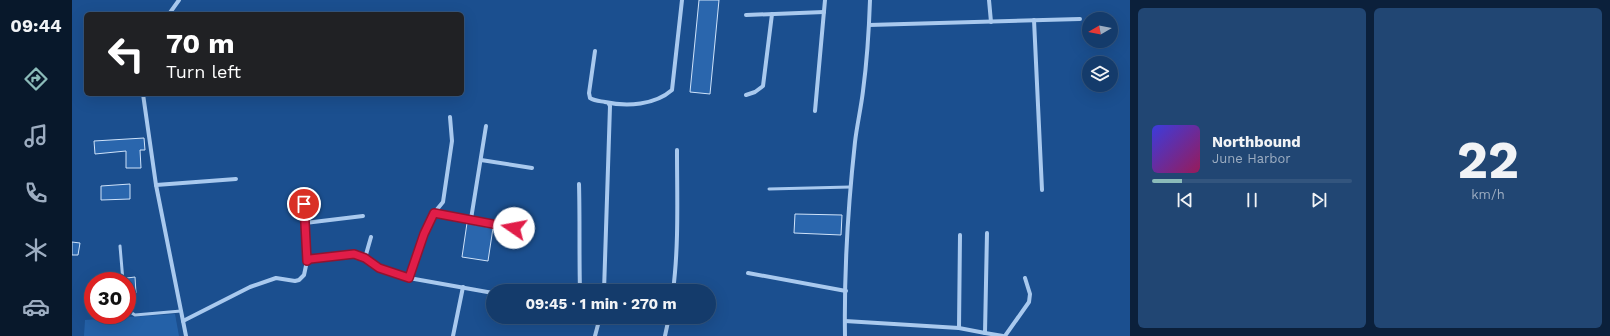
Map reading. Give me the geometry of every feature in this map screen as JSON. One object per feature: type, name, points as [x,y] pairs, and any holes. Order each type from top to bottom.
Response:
[{"type":"street","points":[[170,12],[179,0]]},
{"type":"street","points":[[595,50],[589,93],[590,98],[609,104],[641,104],[666,95],[672,90],[682,0]]},
{"type":"street","points":[[815,111],[825,0]]},
{"type":"street","points":[[846,336],[845,321],[850,187],[855,140],[863,91],[870,0]]},
{"type":"street","points":[[989,0],[991,22]]},
{"type":"street","points":[[746,15],[824,12]]},
{"type":"street","points":[[746,95],[755,92],[763,86],[772,14]]},
{"type":"street","points":[[869,25],[1080,19]]},
{"type":"street","points":[[1034,20],[1042,190]]},
{"type":"street","points":[[143,96],[156,186],[186,336]]},
{"type":"street","points":[[604,284],[609,104]]},
{"type":"street","points":[[409,278],[424,234],[434,213],[443,202],[452,141],[450,117]]},
{"type":"street","points":[[471,219],[486,126]]},
{"type":"street","points":[[674,284],[677,220],[677,150]]},
{"type":"street","points":[[481,160],[532,168]]},
{"type":"street","points":[[156,186],[236,179]]},
{"type":"street","points":[[579,184],[580,226],[578,254],[580,284]]},
{"type":"street","points":[[183,321],[250,287],[276,278],[295,281],[299,280],[304,275],[307,261],[304,204]]},
{"type":"street","points":[[434,213],[514,228]]},
{"type":"street","points":[[305,223],[363,216]]},
{"type":"street","points":[[985,333],[987,233]]},
{"type":"street","points":[[959,328],[960,235]]},
{"type":"street","points":[[365,258],[371,237]]},
{"type":"street","points":[[307,261],[310,259],[354,254],[365,258],[379,268],[409,278],[486,292]]},
{"type":"street","points":[[748,272],[846,290]]},
{"type":"street","points":[[845,321],[959,328],[1004,336],[1029,302],[1030,294],[1025,278]]},
{"type":"street","points":[[454,336],[462,287]]},
{"type":"street","points":[[595,336],[598,324]]},
{"type":"street","points":[[666,336],[668,324]]},
{"type":"lane","points":[[769,189],[850,187]]},
{"type":"lane","points":[[120,246],[122,272]]},
{"type":"lane","points":[[136,315],[181,311]]},
{"type":"shaded area","points":[[175,314],[179,336],[84,336],[85,324],[136,324],[136,317]]},
{"type":"building","points":[[699,0],[719,0],[710,94],[690,92]]},
{"type":"building","points":[[144,138],[145,150],[140,150],[141,168],[126,168],[126,151],[95,154],[94,141]]},
{"type":"building","points":[[130,184],[130,199],[101,200],[101,186]]},
{"type":"building","points":[[795,214],[842,215],[841,235],[794,233]]},
{"type":"building","points":[[467,223],[493,228],[488,261],[462,257]]},
{"type":"building","points":[[72,242],[80,243],[78,255],[72,255]]},
{"type":"route","points":[[304,204],[307,261],[310,259],[354,254],[365,258],[379,268],[409,278],[424,234],[434,213],[514,228]]}]
